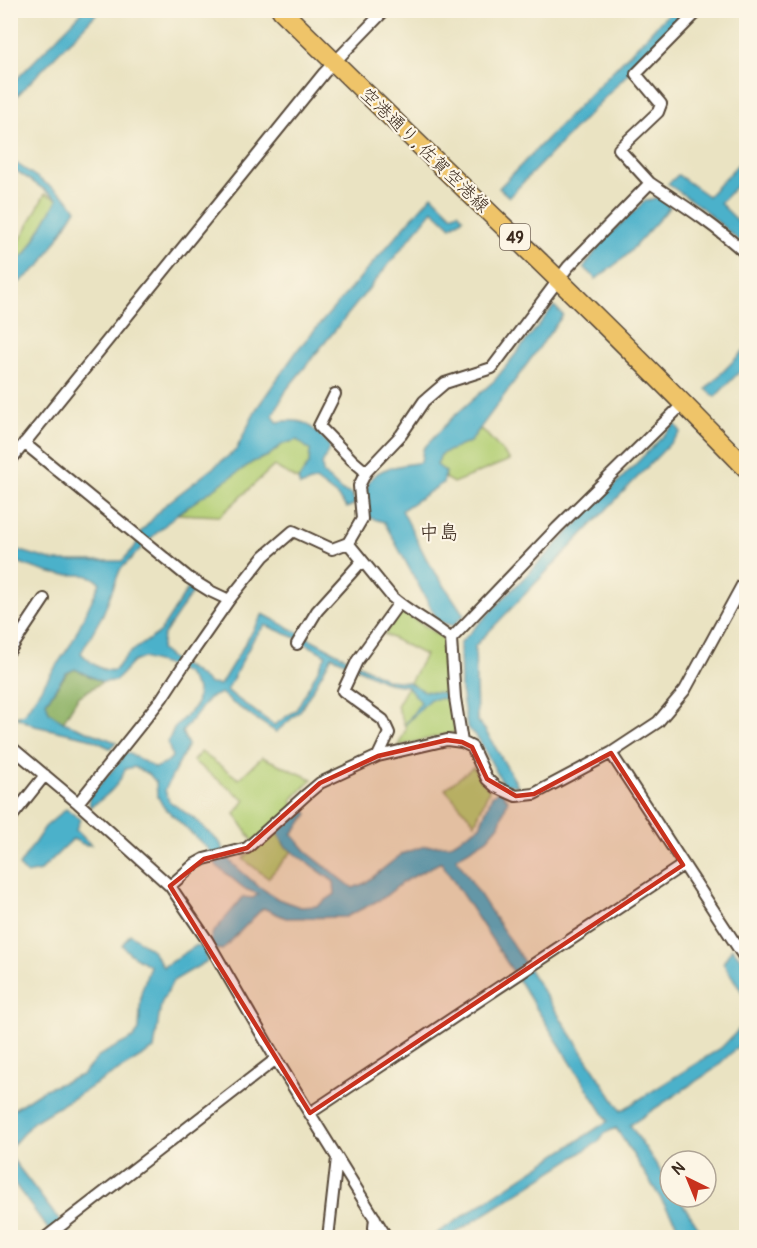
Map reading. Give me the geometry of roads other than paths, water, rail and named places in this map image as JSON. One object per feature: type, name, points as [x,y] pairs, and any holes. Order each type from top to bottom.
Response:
[{"type":"main road","name":"空港通り, 佐賀空港線","points":[[280,10],[560,280],[747,468]]},
{"type":"street","points":[[10,460],[286,119],[334,63],[385,10]]},
{"type":"street","points":[[699,10],[636,74],[662,104],[658,112],[619,149],[650,183],[747,254]]},
{"type":"street","points":[[78,803],[162,698],[229,600],[264,556],[293,531],[332,549],[348,543],[362,519],[359,486],[366,472],[401,435],[424,401],[445,382],[492,368],[568,267],[650,183]]},
{"type":"street","points":[[335,394],[319,426],[366,472]]},
{"type":"street","points":[[451,639],[557,528],[684,403]]},
{"type":"street","points":[[24,442],[189,578],[229,600]]},
{"type":"street","points":[[348,543],[399,603],[437,627],[451,639],[455,698],[462,742]]},
{"type":"street","points":[[297,644],[317,611],[362,561]]},
{"type":"street","points":[[170,886],[204,859],[247,848],[320,783],[378,756],[447,740],[462,742],[472,747],[487,779],[516,796],[534,794],[611,753],[658,722],[685,690],[747,578]]},
{"type":"street","points":[[10,650],[14,636],[44,599]]},
{"type":"street","points":[[378,756],[388,733],[383,720],[343,691],[355,665],[399,603]]},
{"type":"street","points":[[10,746],[78,803],[170,886],[216,954],[276,1059],[387,1238]]},
{"type":"street","points":[[611,753],[747,960]]},
{"type":"street","points":[[10,819],[45,775]]},
{"type":"street","points":[[309,1113],[683,865]]},
{"type":"street","points":[[46,1237],[276,1059]]},
{"type":"street","points":[[328,1238],[337,1158]]},
{"type":"street","points":[[373,1238],[375,1218]]},
{"type":"water","points":[[83,11],[99,11],[11,102],[11,85]]},
{"type":"water","points":[[671,11],[688,11],[509,197],[499,188]]},
{"type":"water","points":[[746,156],[746,176],[720,203],[746,229],[746,247],[702,208],[668,184],[678,175],[708,196]]},
{"type":"water","points":[[11,160],[66,197],[76,209],[41,265],[11,289],[11,263],[26,254],[58,199],[11,167]]},
{"type":"water","points":[[432,195],[452,215],[458,212],[463,218],[451,227],[433,210],[287,389],[273,415],[277,422],[295,421],[308,425],[330,446],[322,465],[323,473],[342,491],[352,494],[355,504],[347,508],[337,496],[316,480],[300,486],[298,480],[309,464],[310,450],[297,440],[283,444],[177,514],[120,570],[103,614],[81,653],[92,663],[105,670],[115,670],[128,654],[160,632],[189,587],[193,591],[163,636],[161,650],[210,684],[220,685],[263,614],[388,680],[408,682],[424,691],[452,694],[451,698],[430,699],[405,725],[421,702],[407,686],[388,683],[332,656],[300,711],[276,732],[221,693],[209,698],[182,732],[188,745],[165,790],[169,801],[196,820],[220,843],[232,863],[258,886],[278,899],[300,907],[317,906],[335,894],[334,882],[285,846],[277,832],[303,808],[308,814],[292,834],[309,854],[353,888],[365,883],[402,854],[425,846],[450,845],[480,826],[492,796],[502,782],[479,740],[467,727],[461,690],[460,643],[675,424],[681,432],[475,646],[477,720],[518,786],[508,784],[503,794],[508,800],[499,825],[487,839],[456,858],[621,1111],[721,1048],[746,1022],[746,1039],[713,1070],[630,1125],[658,1167],[658,1194],[616,1128],[605,1133],[598,1142],[449,1237],[434,1235],[608,1121],[441,862],[403,882],[383,898],[346,917],[286,918],[263,908],[222,950],[218,949],[206,955],[207,961],[173,981],[161,1004],[154,1049],[33,1122],[11,1147],[11,1111],[43,1090],[82,1075],[100,1055],[133,1038],[139,1030],[141,993],[150,966],[130,954],[122,945],[130,934],[152,950],[163,967],[197,945],[201,947],[211,940],[212,934],[243,897],[253,898],[258,894],[245,889],[217,866],[208,849],[163,806],[157,795],[156,782],[149,774],[134,767],[125,769],[111,791],[90,807],[89,797],[122,759],[121,753],[129,753],[155,768],[165,764],[172,757],[168,742],[174,728],[196,705],[198,690],[187,674],[143,658],[133,662],[115,681],[102,682],[75,669],[66,673],[46,702],[49,712],[63,722],[116,742],[110,748],[89,738],[35,726],[16,717],[24,714],[71,644],[100,583],[90,577],[61,575],[38,570],[11,559],[11,548],[54,561],[122,561],[134,548],[142,535],[140,533],[165,505],[236,450],[257,408],[299,348]],"holes":[[[265,625],[296,638],[326,655],[296,710],[274,725],[227,690],[254,638]]]},
{"type":"water","points":[[658,197],[670,207],[625,257],[596,279],[584,267],[603,241],[645,201]]},
{"type":"water","points":[[554,306],[563,315],[470,442],[441,454],[437,465],[446,472],[443,483],[402,510],[427,560],[464,615],[453,626],[438,621],[384,522],[367,517],[367,487],[370,480],[382,471],[421,462],[423,449],[452,418],[495,380]]},
{"type":"water","points":[[746,348],[746,365],[715,397],[706,389]]},
{"type":"water","points":[[66,809],[80,819],[76,830],[91,845],[85,845],[73,839],[40,871],[27,874],[19,866],[45,827]]},
{"type":"water","points":[[732,948],[742,960],[746,974],[746,998],[723,963]]},
{"type":"water","points":[[10,1156],[72,1237],[54,1237],[11,1179]]},
{"type":"water","points":[[667,1209],[686,1209],[705,1237],[666,1237],[677,1224]]},
{"type":"district","name":"中島","points":[[439,532]]}]
